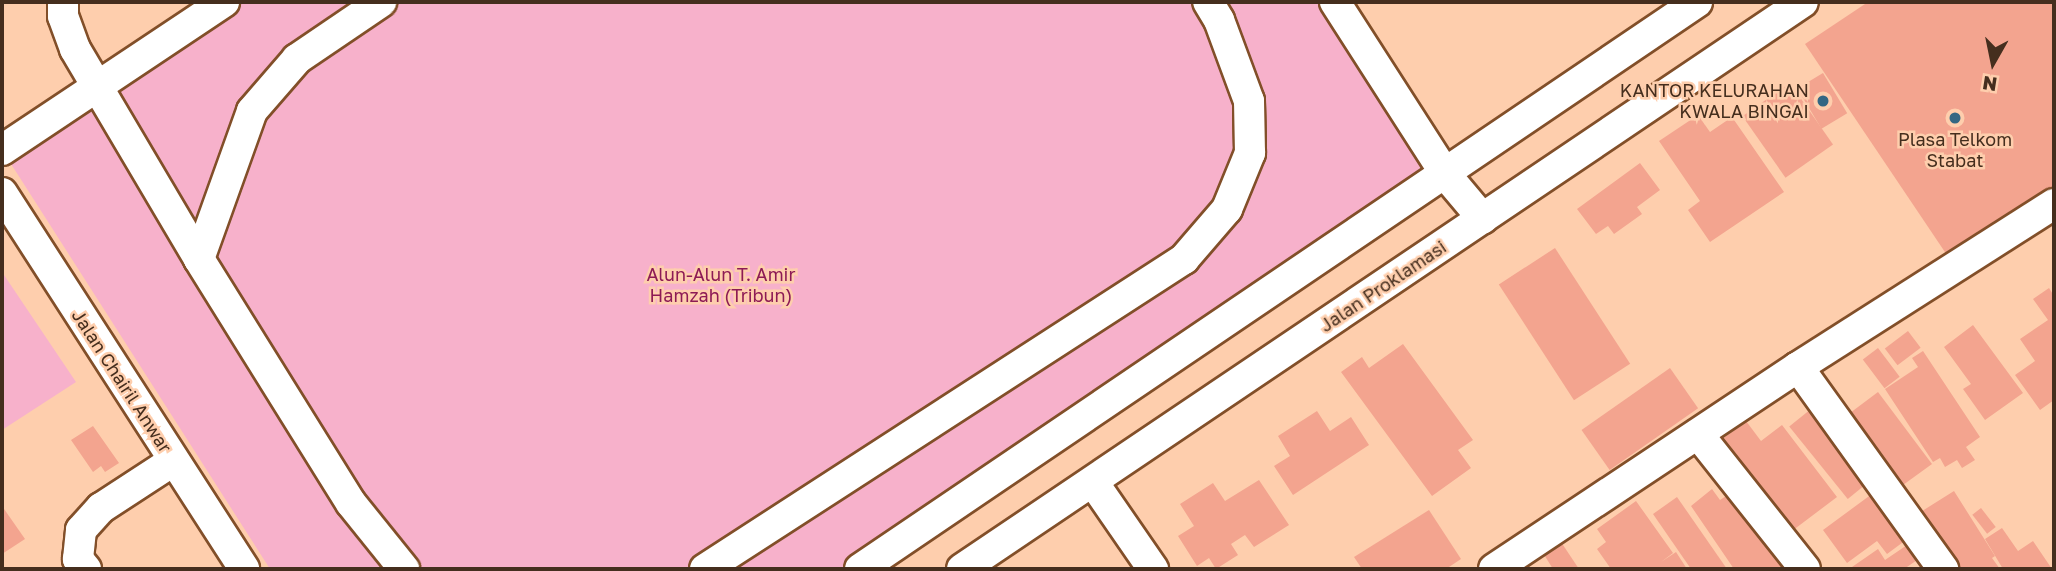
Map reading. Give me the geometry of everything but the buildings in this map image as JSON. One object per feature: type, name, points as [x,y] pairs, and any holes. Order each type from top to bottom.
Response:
[{"type":"street","points":[[2,150],[224,2]]},
{"type":"street","points":[[199,258],[252,111],[298,58],[381,2]]},
{"type":"street","points":[[705,569],[1184,259],[1227,209],[1250,153],[1249,101],[1219,20],[1208,2]]},
{"type":"street","points":[[1335,2],[1446,175],[1483,219]]},
{"type":"street","points":[[860,569],[1446,175],[1697,2]]},
{"type":"street","name":"Jalan Proklamasi","points":[[962,569],[1802,2]]},
{"type":"street","points":[[59,6],[75,49],[199,258],[351,503],[404,569]]},
{"type":"street","name":"Jalan Chairil Anwar","points":[[2,193],[244,569]]},
{"type":"street","points":[[1494,569],[1798,367],[2054,204]]},
{"type":"street","points":[[1798,367],[1943,569]]},
{"type":"street","points":[[1698,434],[1805,569]]},
{"type":"street","points":[[86,569],[78,559],[81,530],[101,508],[173,461]]},
{"type":"street","points":[[1093,482],[1153,569]]},
{"type":"green space","name":"Alun-Alun T. Amir Hamzah (Tribun)","points":[[234,2],[1326,2],[1437,173],[850,569],[270,569],[4,153]]},
{"type":"green space","points":[[2,272],[76,382],[2,430]]},
{"type":"place","name":"KANTOR KELURAHAN KWALA BINGAI","points":[[1823,101]]},
{"type":"place","name":"Plasa Telkom Stabat","points":[[1955,118]]}]
